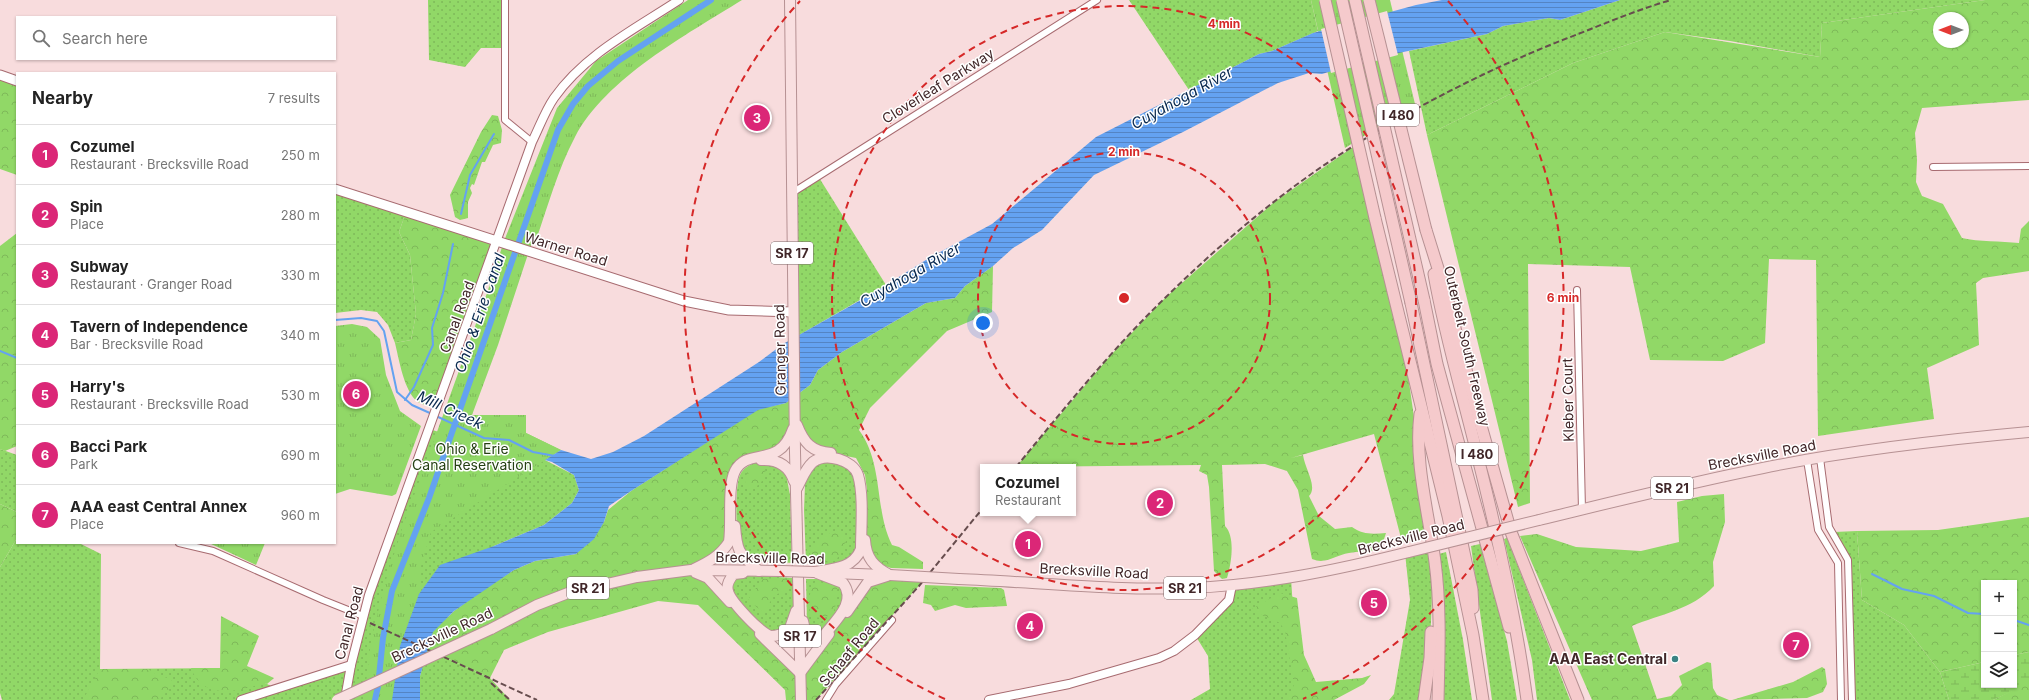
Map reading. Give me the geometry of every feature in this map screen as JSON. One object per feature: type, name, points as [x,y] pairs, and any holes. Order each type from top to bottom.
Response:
[{"type":"highway","name":"I 480","points":[[1326,0],[1396,306],[1448,516],[1474,642],[1483,700]]},
{"type":"highway","points":[[1342,0],[1411,303],[1472,590],[1474,642]]},
{"type":"highway","points":[[1356,0],[1438,364],[1508,623],[1523,700]]},
{"type":"highway","name":"Outerbelt South Freeway","points":[[1369,0],[1442,295],[1480,462],[1515,621],[1527,700]]},
{"type":"highway","points":[[1442,295],[1509,527],[1525,571],[1578,698]]},
{"type":"highway","points":[[1421,408],[1418,432],[1437,584],[1438,700]]},
{"type":"highway","points":[[1424,700],[1430,658],[1432,625],[1431,538]]},
{"type":"main road","name":"Granger Road","points":[[790,0],[794,338],[801,700]]},
{"type":"main road","points":[[0,75],[16,81]]},
{"type":"main road","name":"Warner Road","points":[[336,189],[684,301],[729,310],[794,312]]},
{"type":"main road","points":[[691,570],[713,560],[729,542],[732,479],[738,466],[748,459],[779,451],[787,444],[796,421]]},
{"type":"main road","points":[[796,421],[803,439],[813,449],[847,457],[860,469],[864,483],[867,552],[874,565],[890,575]]},
{"type":"main road","name":"Brecksville Road","points":[[337,700],[537,605],[568,593],[637,577],[691,570],[782,571],[1144,588],[1232,585],[1305,575],[1408,552],[1741,472],[1807,460],[1930,442],[2029,432]]},
{"type":"main road","points":[[797,490],[806,470],[814,461],[823,458],[844,461],[858,474],[860,486],[861,530],[861,549],[858,557],[843,567],[814,572]]},
{"type":"main road","points":[[759,571],[740,554],[737,546],[735,493],[738,475],[747,464],[758,460],[773,460],[788,468],[797,490]]},
{"type":"main road","points":[[691,570],[708,578],[800,678],[868,582],[890,575]]},
{"type":"main road","points":[[759,571],[734,574],[728,583],[727,590],[732,600],[762,631],[770,636],[781,635],[789,631],[800,599]]},
{"type":"main road","points":[[800,599],[805,631],[812,637],[820,637],[825,634],[847,606],[848,595],[843,583],[814,572]]},
{"type":"street","points":[[504,0],[505,120],[532,142]]},
{"type":"street","name":"Canal Road","points":[[345,700],[351,665],[363,616],[439,402],[501,243],[532,142],[553,99],[576,73],[597,54],[679,0]]},
{"type":"street","name":"Cloverleaf Parkway","points":[[792,193],[1097,0]]},
{"type":"street","points":[[1933,167],[2029,166]]},
{"type":"street","name":"Kleber Court","points":[[1577,290],[1582,510]]},
{"type":"street","points":[[1820,458],[1829,527],[1848,560],[1852,700]]},
{"type":"street","points":[[1807,460],[1818,530],[1838,563],[1841,700]]},
{"type":"street","points":[[183,544],[213,551],[323,600],[363,616]]},
{"type":"street","points":[[989,700],[1069,684],[1159,658],[1174,651],[1195,635],[1229,600],[1232,585]]},
{"type":"street","name":"Schaaf Road","points":[[826,700],[836,684],[892,620]]},
{"type":"street","points":[[241,700],[351,665]]},
{"type":"green space","points":[[428,0],[504,0],[505,48],[481,48],[465,67],[429,60]]},
{"type":"green space","name":"Ohio & Erie Canal Reservation","points":[[688,0],[742,0],[673,43],[627,77],[606,96],[589,116],[575,137],[558,175],[536,240],[533,239],[498,345],[472,415],[526,415],[526,433],[561,450],[431,532],[421,566],[419,594],[400,646],[392,700],[364,700],[371,641],[385,583],[402,529],[487,293],[504,241],[557,108],[596,61]]},
{"type":"green space","points":[[1129,0],[1311,0],[1318,31],[1272,51],[1259,54],[1189,90]]},
{"type":"green space","points":[[1311,0],[1390,0],[1415,104],[1345,148]]},
{"type":"green space","points":[[1620,0],[1985,0],[1822,23],[1820,57],[1730,41],[1665,32],[1573,63],[1427,135],[1409,51],[1487,34],[1503,26],[1549,18],[1560,20]]},
{"type":"green space","points":[[1985,0],[2029,0],[2029,100],[1922,108],[1915,133],[1917,160],[1916,182],[1922,196],[1943,204],[1962,238],[2019,243],[2021,229],[2029,221],[2029,271],[1983,278],[1976,283],[1979,345],[1927,368],[1934,419],[1818,436],[1816,260],[1769,259],[1765,343],[1723,361],[1650,360],[1630,267],[1528,264],[1530,503],[1518,507],[1427,135],[1573,63],[1665,32],[1820,57],[1822,23]]},
{"type":"green space","points":[[0,75],[16,81],[16,175],[0,169]]},
{"type":"green space","points":[[492,115],[498,116],[502,130],[501,143],[493,145],[485,162],[482,162],[474,185],[472,184],[470,188],[472,193],[468,202],[468,218],[460,220],[455,217],[450,195],[481,132]]},
{"type":"green space","points":[[1360,142],[1405,354],[1431,537],[1402,542],[1374,434],[1291,458],[1303,455],[1312,483],[1309,496],[1319,516],[1335,529],[1352,527],[1364,533],[1386,533],[1382,545],[1378,550],[1349,553],[1322,561],[1312,559],[1298,490],[1287,471],[1265,464],[1222,465],[1225,526],[1231,537],[1232,551],[1227,578],[1222,579],[1214,571],[1209,487],[1207,475],[1199,471],[1201,465],[1076,466],[1076,464],[1019,464],[1110,356],[1165,298],[1273,203]]},
{"type":"green space","points":[[818,176],[886,285],[794,338],[792,193]]},
{"type":"green space","points":[[336,189],[406,212],[399,232],[410,255],[416,314],[411,340],[395,343],[388,325],[377,312],[361,310],[336,313]]},
{"type":"green space","points":[[406,212],[498,242],[437,408],[418,402],[409,391],[403,375],[395,343],[411,340],[416,314],[410,255],[399,232]]},
{"type":"green space","points":[[16,234],[16,446],[5,451],[0,449],[0,246]]},
{"type":"green space","points":[[993,266],[992,312],[947,331],[870,408],[859,430],[867,443],[872,457],[886,531],[892,545],[899,547],[923,562],[923,569],[891,568],[882,565],[875,558],[867,545],[867,490],[865,475],[856,458],[836,454],[803,439],[787,444],[738,466],[729,542],[698,574],[800,673],[868,582],[890,575],[926,578],[816,700],[786,700],[785,690],[698,605],[658,601],[548,632],[504,650],[490,678],[427,649],[433,632],[454,611],[484,589],[514,570],[535,561],[576,554],[604,522],[608,510],[631,491],[758,409],[786,403],[810,385],[818,370],[842,352],[926,303],[955,298],[965,286]]},
{"type":"green space","name":"Ohio & Erie Canal Reservation","points":[[352,324],[367,327],[380,339],[386,375],[400,411],[421,426],[396,494],[392,496],[350,489],[336,494],[336,326]]},
{"type":"green space","points":[[472,415],[526,415],[526,433],[561,450],[545,460],[574,475],[579,490],[572,503],[544,525],[494,546],[394,700],[2,700],[0,693],[0,567],[16,540],[16,544],[81,544],[101,554],[100,669],[235,668],[277,689],[351,665],[365,608],[429,429],[456,437]]},
{"type":"green space","points":[[0,449],[16,455],[16,512],[0,504]]},
{"type":"green space","points":[[835,461],[849,468],[857,480],[858,546],[848,559],[836,564],[829,565],[806,563],[804,510],[806,476],[817,464]]},
{"type":"green space","points":[[756,462],[775,464],[786,474],[790,495],[792,563],[757,560],[747,555],[740,546],[737,534],[736,507],[738,480],[743,470]]},
{"type":"green space","points":[[753,463],[763,466],[766,473],[764,479],[754,489],[747,489],[745,479]]},
{"type":"green space","points":[[1724,494],[1725,522],[1713,562],[1714,586],[1696,601],[1686,606],[1632,626],[1657,699],[1671,696],[1682,685],[1679,676],[1707,662],[1711,663],[1713,688],[1717,695],[1729,700],[1592,700],[1520,536],[1537,534],[1576,547],[1641,551],[1679,542],[1677,502],[1702,496]]},
{"type":"green space","points":[[0,504],[16,512],[16,540],[0,567]]},
{"type":"green space","points":[[2029,517],[2029,652],[2017,654],[2017,580],[1981,580],[1981,663],[1940,672],[1904,625],[1862,600],[1857,531],[1938,530]]},
{"type":"green space","points":[[838,530],[844,534],[846,541],[837,559],[822,564],[810,563],[808,560],[810,554],[818,540]]},
{"type":"green space","points":[[1857,531],[1862,600],[1904,625],[1940,672],[1949,700],[1855,700],[1851,571],[1834,532]]},
{"type":"green space","points":[[1507,538],[1570,700],[1537,700],[1532,660],[1504,539]]},
{"type":"green space","points":[[211,544],[265,544],[256,565]]},
{"type":"green space","points":[[1480,544],[1507,641],[1517,700],[1492,700],[1471,546]]},
{"type":"green space","points":[[1432,545],[1431,622],[1424,700],[1389,700],[1394,694],[1410,600],[1405,553]]},
{"type":"green space","points":[[1446,552],[1463,640],[1472,700],[1441,700],[1439,554]]},
{"type":"green space","points":[[744,575],[793,578],[792,617],[786,626],[777,631],[766,629],[752,618],[731,592],[734,579]]},
{"type":"green space","points":[[1291,578],[1298,684],[1295,700],[1191,700],[1210,689],[1208,656],[1195,635],[1229,600],[1232,585]]},
{"type":"green space","points":[[762,579],[789,579],[790,586],[787,591],[774,595],[764,613],[748,600]]},
{"type":"green space","points":[[806,579],[831,581],[840,587],[842,593],[844,601],[823,632],[814,633],[807,625]]},
{"type":"green space","points":[[816,582],[832,584],[837,587],[836,604],[833,614],[823,618],[811,617],[810,592],[812,584]]},
{"type":"green space","points":[[925,585],[1001,588],[1004,590],[1007,606],[966,608],[955,605],[935,611],[931,605],[923,603]]},
{"type":"green space","points":[[1280,593],[1297,598],[1304,655],[1316,682],[1362,678],[1371,675],[1364,684],[1334,700],[1287,700],[1294,685],[1285,631],[1280,623],[1255,612],[1252,609]]},
{"type":"green space","points":[[221,616],[259,636],[247,666],[274,678],[267,684],[264,683],[231,691],[221,691],[203,685],[196,678],[191,668],[220,668]]},
{"type":"green space","points":[[427,649],[490,678],[510,700],[420,700],[420,676]]},
{"type":"green space","points":[[2029,652],[2029,684],[1993,700],[1949,700],[1940,672],[1981,663],[1981,688],[2017,688],[2017,654]]},
{"type":"green space","points":[[1822,667],[1825,669],[1827,684],[1823,692],[1807,698],[1732,700],[1793,682]]},
{"type":"green space","points":[[100,669],[148,669],[159,676],[172,679],[170,688],[159,700],[83,700]]},
{"type":"green space","points":[[2026,684],[2029,684],[2029,700],[1993,700]]},
{"type":"water","name":"Cuyahoga River","points":[[1442,0],[1620,0],[1560,20],[1549,18],[1503,26],[1487,34],[1371,59],[1322,74],[1309,73],[1278,83],[1183,132],[1094,175],[1042,230],[1013,248],[993,266],[965,286],[955,298],[926,303],[842,352],[818,370],[810,385],[786,403],[758,410],[631,491],[609,506],[604,522],[594,539],[576,554],[535,561],[514,570],[454,611],[433,632],[420,676],[420,700],[392,700],[400,646],[419,594],[440,565],[494,546],[544,525],[572,503],[579,490],[574,475],[552,462],[545,460],[561,450],[591,459],[613,452],[644,436],[759,362],[783,344],[875,292],[929,258],[992,224],[1096,137],[1259,54],[1272,51],[1313,33],[1416,5]]},
{"type":"pier","points":[[1387,11],[1398,55],[1331,73],[1321,29]]},
{"type":"waterway","name":"Ohio & Erie Canal","points":[[375,700],[383,638],[392,591],[429,498],[558,130],[573,104],[588,86],[618,61],[711,0]]},
{"type":"waterway","points":[[461,214],[470,175],[494,134]]},
{"type":"waterway","points":[[405,400],[414,387],[433,345],[432,328],[443,293],[453,244]]},
{"type":"waterway","name":"Mill Creek","points":[[336,320],[361,318],[377,321],[384,331],[397,392],[412,405],[432,414]]},
{"type":"waterway","name":"Mill Creek","points":[[0,351],[16,358]]},
{"type":"waterway","name":"Mill Creek","points":[[436,416],[484,438],[509,440],[533,452],[555,456]]},
{"type":"waterway","points":[[1872,574],[1902,589],[1934,596],[1968,613],[1981,614]]},
{"type":"waterway","points":[[2017,621],[2029,625]]},
{"type":"railway","points":[[1019,464],[1089,380],[1146,317],[1229,239],[1297,184],[1344,152],[1396,120],[1449,91],[1560,41],[1629,14],[1671,0]]},
{"type":"railway","points":[[816,700],[919,586],[980,512]]},
{"type":"railway","points":[[370,623],[537,700]]},
{"type":"railway","points":[[491,683],[510,700]]},
{"type":"place","name":"Subway","points":[[757,118]]},
{"type":"place","name":"Bacci Park","points":[[356,394]]},
{"type":"place","name":"Spin","points":[[1160,503]]},
{"type":"place","name":"Cozumel","points":[[1028,544]]},
{"type":"place","name":"Harry's","points":[[1374,603]]},
{"type":"place","name":"Tavern of Independence","points":[[1030,626]]},
{"type":"place","name":"AAA east Central Annex","points":[[1796,645]]},
{"type":"place","name":"AAA East Central","points":[[1675,659]]}]
